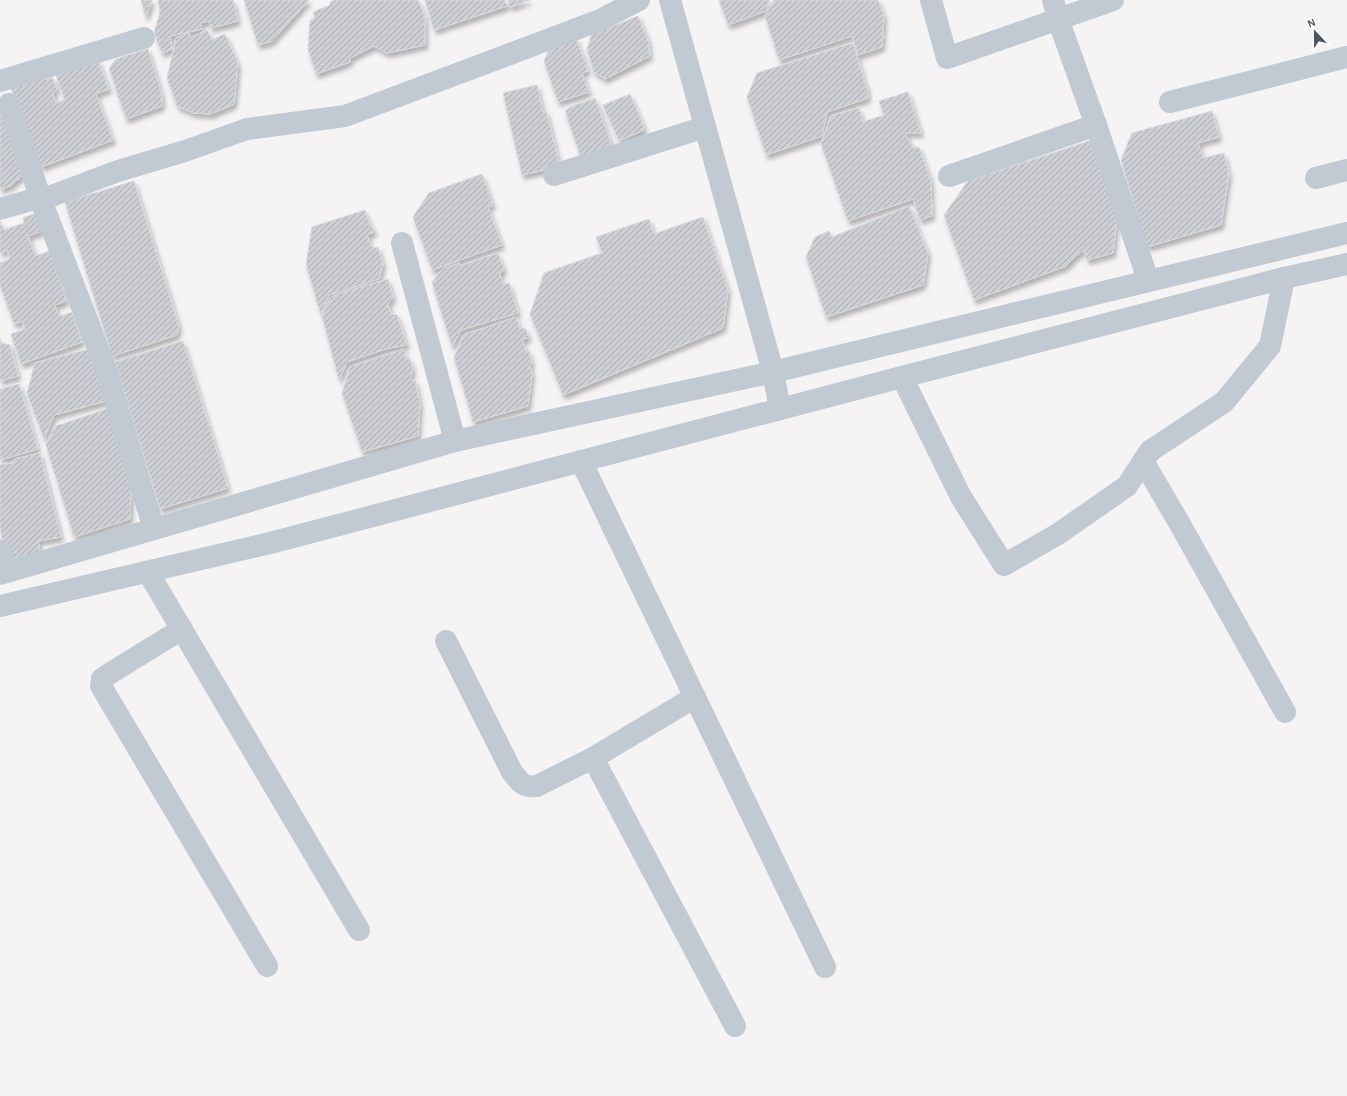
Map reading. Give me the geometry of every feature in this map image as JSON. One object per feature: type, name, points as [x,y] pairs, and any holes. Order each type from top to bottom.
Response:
[{"type":"street","points":[[0,209],[35,199],[41,200],[118,171],[247,129],[345,116],[600,20],[639,0]]},
{"type":"street","points":[[670,0],[773,372],[780,409]]},
{"type":"street","points":[[931,0],[947,58],[1055,10],[1113,0]]},
{"type":"street","points":[[1055,10],[1096,125],[1148,280]]},
{"type":"street","points":[[0,81],[144,38]]},
{"type":"street","points":[[1170,102],[1347,57]]},
{"type":"street","points":[[9,104],[41,200],[105,367],[154,529]]},
{"type":"street","points":[[949,176],[1096,125]]},
{"type":"street","points":[[554,175],[705,127]]},
{"type":"street","points":[[1316,178],[1347,170]]},
{"type":"street","points":[[0,551],[3,573],[455,441],[773,372],[1347,233]]},
{"type":"street","points":[[402,243],[455,441]]},
{"type":"street","points":[[0,606],[270,543],[1284,278],[1347,264]]},
{"type":"street","points":[[902,377],[961,497],[1004,565],[1058,534],[1127,486],[1150,451],[1224,402],[1270,346],[1284,278]]},
{"type":"street","points":[[581,461],[825,967]]},
{"type":"street","points":[[1143,461],[1285,712]]},
{"type":"street","points":[[148,572],[359,930]]},
{"type":"street","points":[[182,629],[102,679],[101,686],[267,966]]},
{"type":"street","points":[[446,641],[512,772],[520,783],[528,787],[537,786],[593,758],[695,697]]},
{"type":"street","points":[[593,758],[735,1026]]},
{"type":"building","points":[[141,0],[152,0],[146,17]]},
{"type":"building","points":[[158,0],[233,0],[238,21],[211,28],[209,21],[200,23],[202,29],[170,36],[172,49],[162,53],[154,33],[160,12]]},
{"type":"building","points":[[244,0],[309,0],[272,41],[258,45]]},
{"type":"building","points":[[335,0],[418,0],[425,17],[425,45],[387,53],[374,46],[350,58],[350,62],[316,74],[308,49],[310,21],[315,17],[313,12],[330,5],[330,2]]},
{"type":"building","points":[[425,0],[505,0],[507,6],[434,30]]},
{"type":"building","points":[[508,0],[530,0],[510,7]]},
{"type":"building","points":[[719,0],[770,0],[766,11],[728,25]]},
{"type":"building","points":[[774,0],[878,0],[884,15],[882,47],[858,55],[852,36],[779,60],[765,16]]},
{"type":"building","points":[[638,16],[648,40],[650,56],[605,79],[594,72],[587,50],[591,35]]},
{"type":"building","points":[[207,30],[212,40],[225,34],[238,63],[234,104],[211,114],[193,113],[177,106],[167,78],[176,38],[189,33],[191,38]]},
{"type":"building","points":[[576,38],[588,71],[582,73],[589,92],[558,102],[544,61],[550,47]]},
{"type":"building","points":[[853,43],[867,89],[868,98],[827,112],[822,136],[766,155],[747,97],[757,73]]},
{"type":"building","points":[[148,49],[162,95],[162,106],[126,119],[109,68],[116,59]]},
{"type":"building","points":[[98,60],[109,89],[96,94],[113,140],[41,167],[11,88],[44,75],[46,80],[52,77],[57,89],[53,94],[56,103],[65,100],[56,76]]},
{"type":"building","points":[[537,85],[543,112],[546,111],[560,166],[522,175],[503,93]]},
{"type":"building","points":[[908,92],[921,133],[905,133],[913,148],[919,147],[931,181],[932,216],[920,220],[913,199],[848,221],[821,144],[831,116],[859,108],[863,122],[884,115],[879,101]]},
{"type":"building","points":[[630,94],[643,124],[644,130],[619,141],[603,105]]},
{"type":"building","points":[[595,98],[610,140],[610,148],[581,158],[565,111],[572,106]]},
{"type":"building","points":[[0,105],[23,175],[10,186],[0,189]]},
{"type":"building","points":[[1212,111],[1219,137],[1198,143],[1203,158],[1224,153],[1229,174],[1221,225],[1147,247],[1121,160],[1132,133]]},
{"type":"building","points":[[1092,140],[1117,219],[1113,253],[1087,260],[1084,250],[1066,266],[974,300],[944,215],[968,181]]},
{"type":"building","points":[[482,174],[493,205],[488,207],[502,245],[432,270],[413,217],[429,193]]},
{"type":"building","points":[[134,181],[179,326],[177,335],[112,356],[65,202]]},
{"type":"building","points":[[909,206],[928,253],[923,285],[826,317],[806,257],[815,237],[829,231],[832,237]]},
{"type":"building","points":[[365,210],[370,226],[372,225],[374,232],[367,235],[372,249],[378,247],[383,264],[379,279],[329,295],[321,315],[306,265],[312,227]]},
{"type":"building","points":[[36,213],[42,231],[28,236],[35,256],[50,251],[67,301],[55,305],[59,317],[72,312],[82,342],[21,364],[11,334],[25,329],[22,321],[14,324],[0,285],[0,263],[10,259],[7,250],[0,253],[0,221],[4,230],[24,223],[23,218]]},
{"type":"building","points":[[703,217],[728,290],[723,328],[563,395],[530,314],[544,273],[602,253],[596,237],[649,219],[654,234]]},
{"type":"building","points":[[498,253],[504,270],[500,274],[503,285],[509,283],[518,313],[461,330],[452,347],[432,282],[444,268],[459,263],[460,266]]},
{"type":"building","points":[[388,279],[393,297],[388,304],[391,314],[397,315],[407,345],[389,348],[347,362],[339,380],[322,316],[331,297]]},
{"type":"building","points":[[516,317],[520,328],[526,329],[529,338],[522,339],[526,351],[529,352],[532,364],[530,366],[532,374],[528,406],[473,422],[454,357],[464,335]]},
{"type":"building","points":[[0,338],[1,343],[10,345],[18,376],[0,381]]},
{"type":"building","points":[[183,341],[228,488],[160,509],[115,362]]},
{"type":"building","points":[[93,348],[106,401],[54,415],[44,439],[27,393],[35,363]]},
{"type":"building","points":[[404,349],[405,357],[410,360],[413,369],[410,380],[415,380],[420,403],[418,436],[362,452],[342,393],[350,367]]},
{"type":"building","points":[[19,384],[38,449],[0,460],[0,389]]},
{"type":"building","points":[[107,409],[131,484],[130,519],[74,537],[46,445],[56,426]]},
{"type":"building","points":[[40,453],[61,537],[38,541],[40,553],[6,562],[0,527],[0,465],[13,463],[15,459]]}]
